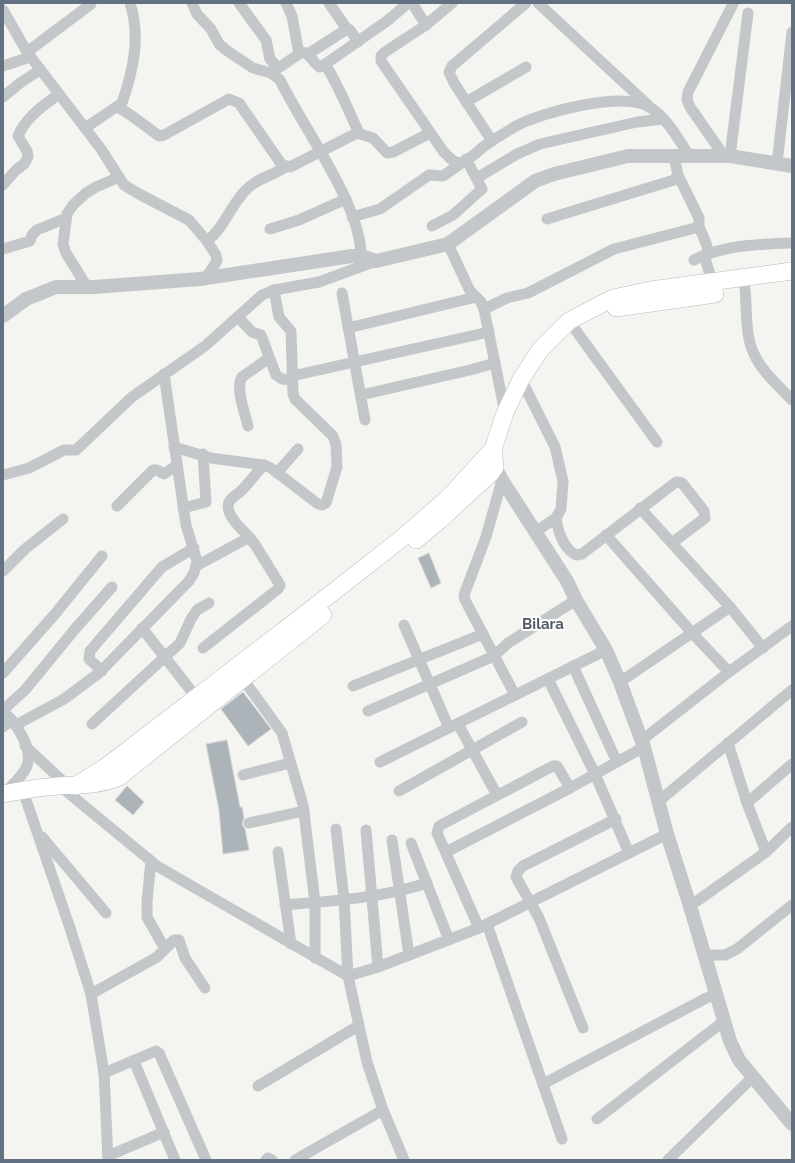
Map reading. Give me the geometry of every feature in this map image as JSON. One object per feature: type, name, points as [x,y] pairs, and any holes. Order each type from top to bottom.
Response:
[{"type":"main road","points":[[68,786],[107,766],[401,538],[449,497],[493,449],[506,413],[521,379],[540,350],[569,320],[612,298],[651,290],[792,271]]},
{"type":"main road","points":[[585,313],[792,282]]},
{"type":"main road","points":[[3,794],[23,790],[108,782],[119,777],[498,473],[493,449]]},
{"type":"street","points":[[3,66],[28,55],[93,3]]},
{"type":"street","points":[[85,128],[122,104],[135,57],[136,31],[134,14],[130,3]]},
{"type":"street","points":[[192,3],[197,14],[211,29],[219,44],[253,68],[274,71],[347,29]]},
{"type":"street","points":[[239,3],[266,40],[274,71],[346,199],[361,245],[361,256]]},
{"type":"street","points":[[286,3],[292,16],[304,54],[320,66],[358,42],[408,3]]},
{"type":"street","points":[[329,3],[358,42]]},
{"type":"street","points":[[412,3],[426,25]]},
{"type":"street","points":[[452,3],[426,25],[385,52],[381,61],[451,160],[456,162],[464,161]]},
{"type":"street","points":[[492,141],[450,77],[449,72],[452,66],[526,3]]},
{"type":"street","points":[[538,3],[663,119],[689,155]]},
{"type":"street","points":[[727,156],[690,107],[687,100],[688,92],[733,4]]},
{"type":"street","points":[[3,10],[28,55],[109,160],[124,185],[189,220],[207,241],[216,255],[217,261],[206,278]]},
{"type":"street","points":[[727,156],[748,12]]},
{"type":"street","points":[[777,164],[792,32]]},
{"type":"street","points":[[325,64],[340,87],[342,97],[359,133]]},
{"type":"street","points":[[466,102],[526,67]]},
{"type":"street","points":[[3,97],[20,82],[40,70]]},
{"type":"street","points":[[3,185],[16,170],[24,164],[28,157],[28,150],[18,136],[20,131],[33,113],[59,94]]},
{"type":"street","points":[[118,108],[132,116],[159,136],[164,135],[229,99],[235,100],[239,103],[282,165],[290,167],[349,136],[359,133],[373,138],[387,153],[394,152],[430,132]]},
{"type":"street","points":[[352,217],[380,209],[429,175],[443,176],[492,141],[528,120],[541,115],[590,104],[630,100],[650,106]]},
{"type":"street","points":[[477,178],[517,154],[540,144],[637,122],[663,119]]},
{"type":"street","points":[[3,476],[29,468],[64,450],[76,450],[132,397],[205,346],[262,295],[274,290],[319,282],[376,261],[448,244],[535,181],[545,177],[628,156],[727,156],[792,166]]},
{"type":"street","points":[[674,156],[678,175],[700,218],[699,227],[708,250],[706,254],[712,282]]},
{"type":"street","points":[[432,226],[453,215],[481,191],[482,186],[464,161]]},
{"type":"street","points":[[207,241],[216,234],[245,191],[261,179],[287,166]]},
{"type":"street","points":[[547,219],[669,182],[678,175]]},
{"type":"street","points":[[87,287],[66,253],[63,244],[66,214],[86,193],[96,187],[119,178]]},
{"type":"street","points":[[270,229],[299,220],[346,199]]},
{"type":"street","points":[[3,249],[30,241],[32,235],[37,230],[66,218]]},
{"type":"street","points":[[484,309],[507,298],[528,292],[614,249],[699,227]]},
{"type":"street","points":[[694,260],[706,254],[756,244],[792,243]]},
{"type":"street","points":[[448,244],[470,291],[484,309],[506,413]]},
{"type":"street","points":[[3,316],[26,299],[56,287],[87,287],[206,278],[344,257],[361,256],[376,261]]},
{"type":"street","points":[[745,289],[750,341],[754,353],[759,363],[792,400]]},
{"type":"street","points":[[174,448],[203,454],[211,458],[264,465],[277,472],[318,504],[322,505],[326,503],[337,467],[338,456],[333,436],[295,399],[292,388],[291,331],[279,317],[274,290]]},
{"type":"street","points":[[342,293],[356,362],[365,420]]},
{"type":"street","points":[[348,328],[476,297]]},
{"type":"street","points":[[238,317],[252,332],[261,335],[276,375],[282,379],[292,378],[489,332]]},
{"type":"street","points":[[569,320],[657,442]]},
{"type":"street","points":[[248,426],[239,380],[269,358]]},
{"type":"street","points":[[361,395],[495,363]]},
{"type":"street","points":[[10,724],[64,698],[102,671],[188,580],[196,566],[197,561],[186,525],[183,508],[164,374]]},
{"type":"street","points":[[521,379],[547,428],[555,447],[563,481],[561,509],[556,518],[535,532]]},
{"type":"street","points":[[277,472],[298,449]]},
{"type":"street","points":[[183,508],[206,502],[203,454]]},
{"type":"street","points":[[116,506],[153,470],[157,470],[164,474],[177,465]]},
{"type":"street","points":[[203,648],[278,589],[280,585],[251,539],[230,514],[230,501],[264,465]]},
{"type":"street","points":[[498,473],[567,581],[576,600],[606,650],[620,682],[643,744],[667,834],[705,955],[714,994],[734,1052],[792,1124]]},
{"type":"street","points":[[498,473],[486,537],[464,595],[465,600],[515,696]]},
{"type":"street","points":[[556,518],[558,530],[566,546],[576,555],[582,554],[671,485],[676,482],[682,483],[704,511],[705,518],[672,543]]},
{"type":"street","points":[[640,508],[730,607],[763,648]]},
{"type":"street","points":[[3,571],[25,549],[63,519]]},
{"type":"street","points":[[606,535],[692,634],[729,672]]},
{"type":"street","points":[[196,566],[245,539],[251,539]]},
{"type":"street","points":[[102,671],[89,658],[90,651],[162,567],[194,548]]},
{"type":"street","points":[[3,673],[56,614],[102,556]]},
{"type":"street","points":[[112,586],[26,690],[3,711],[10,724],[25,746],[151,861],[201,893],[348,976],[378,967],[483,926],[667,834]]},
{"type":"street","points":[[368,711],[494,656],[508,643],[576,600]]},
{"type":"street","points":[[92,724],[183,639],[190,619],[197,610],[209,602]]},
{"type":"street","points":[[620,682],[730,607]]},
{"type":"street","points":[[404,626],[430,684],[453,726],[472,750],[497,795]]},
{"type":"street","points":[[446,852],[617,762],[643,744],[729,672],[792,626]]},
{"type":"street","points":[[142,628],[196,697]]},
{"type":"street","points":[[353,686],[419,661],[483,634]]},
{"type":"street","points":[[380,762],[606,650]]},
{"type":"street","points":[[573,666],[617,762]]},
{"type":"street","points":[[243,679],[282,733],[304,811],[315,902],[315,958]]},
{"type":"street","points":[[548,679],[595,774],[630,853]]},
{"type":"street","points":[[659,801],[792,690]]},
{"type":"street","points":[[399,791],[522,722]]},
{"type":"street","points":[[728,743],[747,803],[766,852]]},
{"type":"street","points":[[3,794],[26,768],[28,758],[25,746]]},
{"type":"street","points":[[243,775],[290,763]]},
{"type":"street","points":[[747,803],[792,764]]},
{"type":"street","points":[[562,1139],[543,1084],[483,926],[437,833],[440,826],[497,795],[557,766],[570,788]]},
{"type":"street","points":[[23,790],[91,994],[104,1073],[108,1158],[164,1132]]},
{"type":"street","points":[[249,823],[304,811]]},
{"type":"street","points":[[584,1028],[539,918],[529,903],[516,877],[518,871],[523,866],[616,819]]},
{"type":"street","points":[[690,906],[766,852],[792,827]]},
{"type":"street","points":[[336,829],[344,900],[348,976],[358,1026],[367,1062],[383,1110],[404,1160]]},
{"type":"street","points":[[366,830],[378,967]]},
{"type":"street","points":[[38,832],[106,913]]},
{"type":"street","points":[[392,840],[409,955]]},
{"type":"street","points":[[411,843],[449,940]]},
{"type":"street","points":[[278,852],[291,944]]},
{"type":"street","points":[[151,861],[147,901],[148,917],[165,949]]},
{"type":"street","points":[[285,905],[344,900],[400,892],[427,883]]},
{"type":"street","points":[[705,955],[725,955],[737,949],[792,906]]},
{"type":"street","points":[[91,994],[157,957],[174,940],[179,940],[185,958],[205,988]]},
{"type":"street","points":[[543,1084],[714,994]]},
{"type":"street","points":[[597,1119],[724,1021]]},
{"type":"street","points":[[258,1086],[358,1026]]},
{"type":"street","points":[[104,1073],[156,1051],[159,1053],[206,1160]]},
{"type":"street","points":[[134,1061],[175,1160]]},
{"type":"street","points":[[668,1160],[753,1077]]},
{"type":"street","points":[[295,1160],[383,1110]]},
{"type":"street","points":[[266,1160],[268,1158],[272,1160]]},
{"type":"building","points":[[429,553],[441,583],[431,588],[418,558]]},
{"type":"building","points":[[243,692],[271,729],[248,746],[221,709]]},
{"type":"building","points":[[227,740],[240,807],[242,807],[244,818],[242,824],[245,829],[249,850],[223,854],[219,810],[206,744]]},
{"type":"building","points":[[127,786],[144,802],[133,815],[115,800]]},
{"type":"district","name":"Bilara","points":[[543,624]]}]
